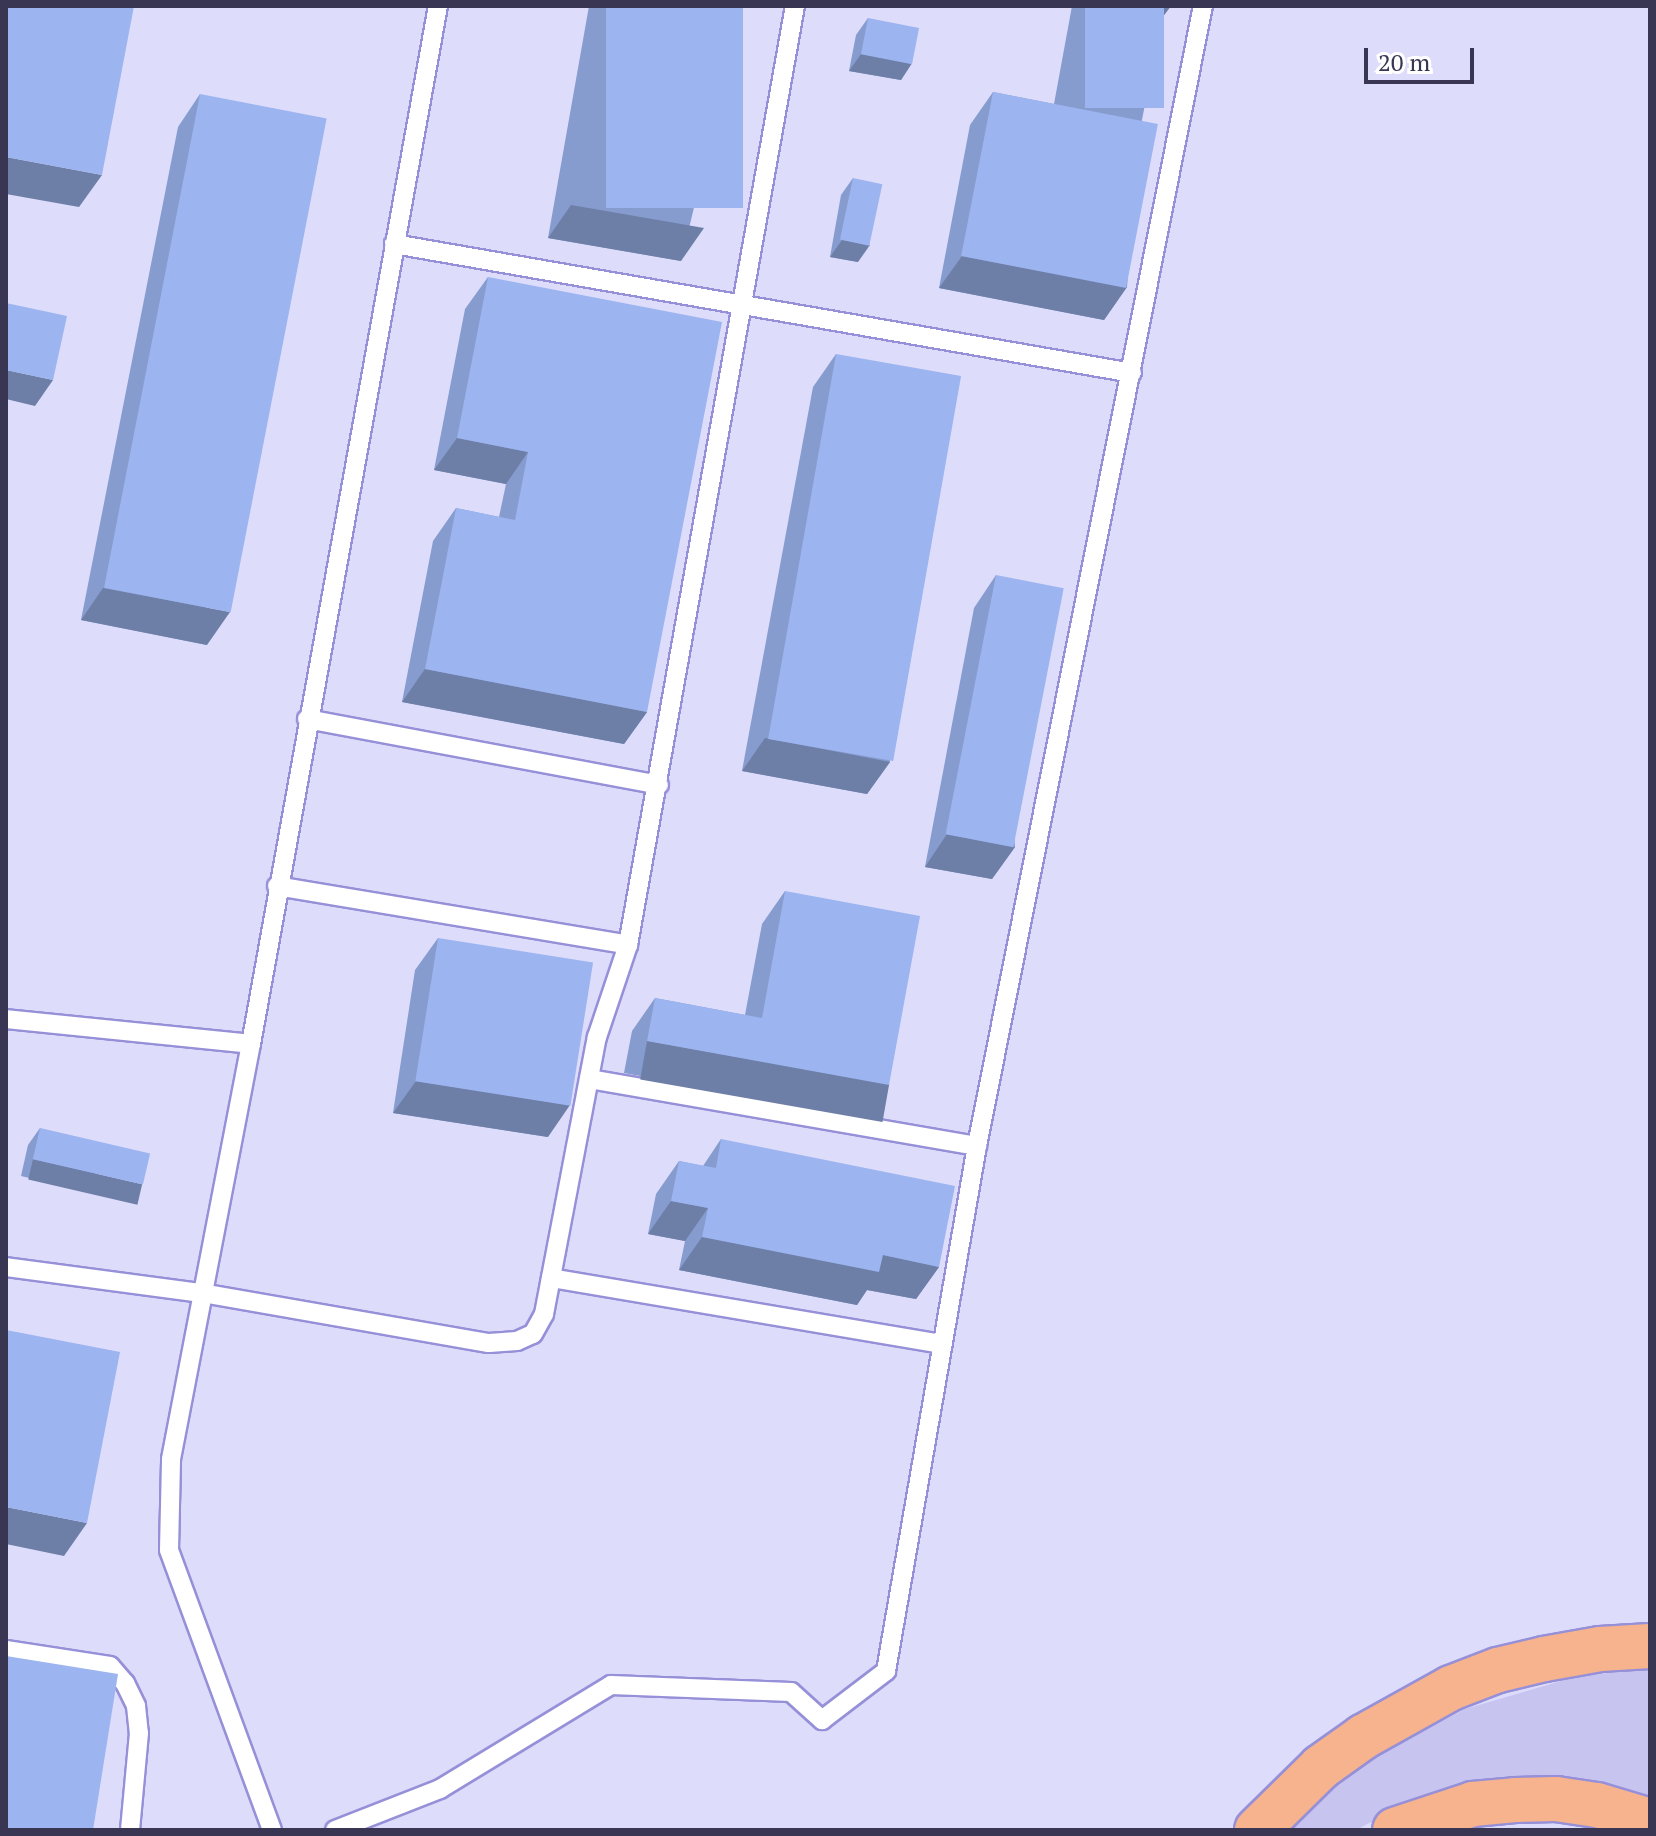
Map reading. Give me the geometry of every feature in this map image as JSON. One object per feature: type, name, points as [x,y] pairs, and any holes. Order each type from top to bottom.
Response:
[{"type":"main road","points":[[1257,1830],[1321,1767],[1363,1737],[1451,1688],[1498,1670],[1544,1659],[1600,1649],[1650,1646]]},
{"type":"main road","points":[[1395,1830],[1473,1804],[1515,1800],[1556,1799],[1597,1805],[1650,1821]]},
{"type":"lane","points":[[272,1830],[169,1550],[171,1459],[251,1044],[307,719],[438,6]]},
{"type":"lane","points":[[6,1267],[202,1293],[489,1343],[517,1341],[533,1334],[544,1314],[597,1037],[628,945],[659,785],[795,6]]},
{"type":"lane","points":[[335,1830],[440,1789],[611,1685],[791,1692],[822,1720],[886,1671],[977,1146],[1203,6]]},
{"type":"lane","points":[[394,244],[1132,373]]},
{"type":"lane","points":[[307,719],[659,785]]},
{"type":"lane","points":[[277,886],[628,945]]},
{"type":"lane","points":[[6,1019],[251,1044]]},
{"type":"lane","points":[[589,1079],[977,1146]]},
{"type":"lane","points":[[551,1278],[942,1344]]},
{"type":"lane","points":[[6,1650],[110,1666],[125,1683],[136,1706],[139,1733],[130,1830]]},
{"type":"shaded area","points":[[1650,1668],[1650,1801],[1396,1809],[1356,1830],[1289,1830],[1332,1790],[1376,1757],[1465,1709],[1575,1677]]},
{"type":"building","points":[[6,6],[134,6],[102,175],[6,157]]},
{"type":"building","points":[[606,6],[743,6],[743,208],[606,208]]},
{"type":"building","points":[[1085,6],[1164,6],[1164,108],[1085,108]]},
{"type":"building","points":[[868,18],[919,28],[912,64],[861,54]]},
{"type":"building","points":[[993,92],[1158,124],[1126,288],[961,256]]},
{"type":"building","points":[[200,94],[327,119],[231,612],[104,588]]},
{"type":"building","points":[[853,178],[882,184],[869,246],[840,240]]},
{"type":"building","points":[[488,277],[722,322],[647,712],[425,669],[456,508],[515,520],[528,452],[457,438]]},
{"type":"building","points":[[6,303],[67,316],[53,380],[6,370]]},
{"type":"building","points":[[836,354],[961,376],[893,761],[768,739]]},
{"type":"building","points":[[996,575],[1064,588],[1013,847],[946,834]]},
{"type":"building","points":[[785,891],[920,916],[889,1085],[647,1041],[655,998],[762,1018]]},
{"type":"building","points":[[438,938],[593,963],[570,1106],[415,1081]]},
{"type":"building","points":[[40,1128],[150,1153],[143,1185],[33,1159]]},
{"type":"building","points":[[721,1139],[955,1186],[939,1267],[883,1255],[879,1272],[702,1237],[708,1208],[671,1201],[679,1161],[716,1168]]},
{"type":"building","points":[[6,1330],[120,1352],[87,1523],[6,1507]]},
{"type":"building","points":[[6,1656],[118,1674],[93,1830],[6,1830]]}]
